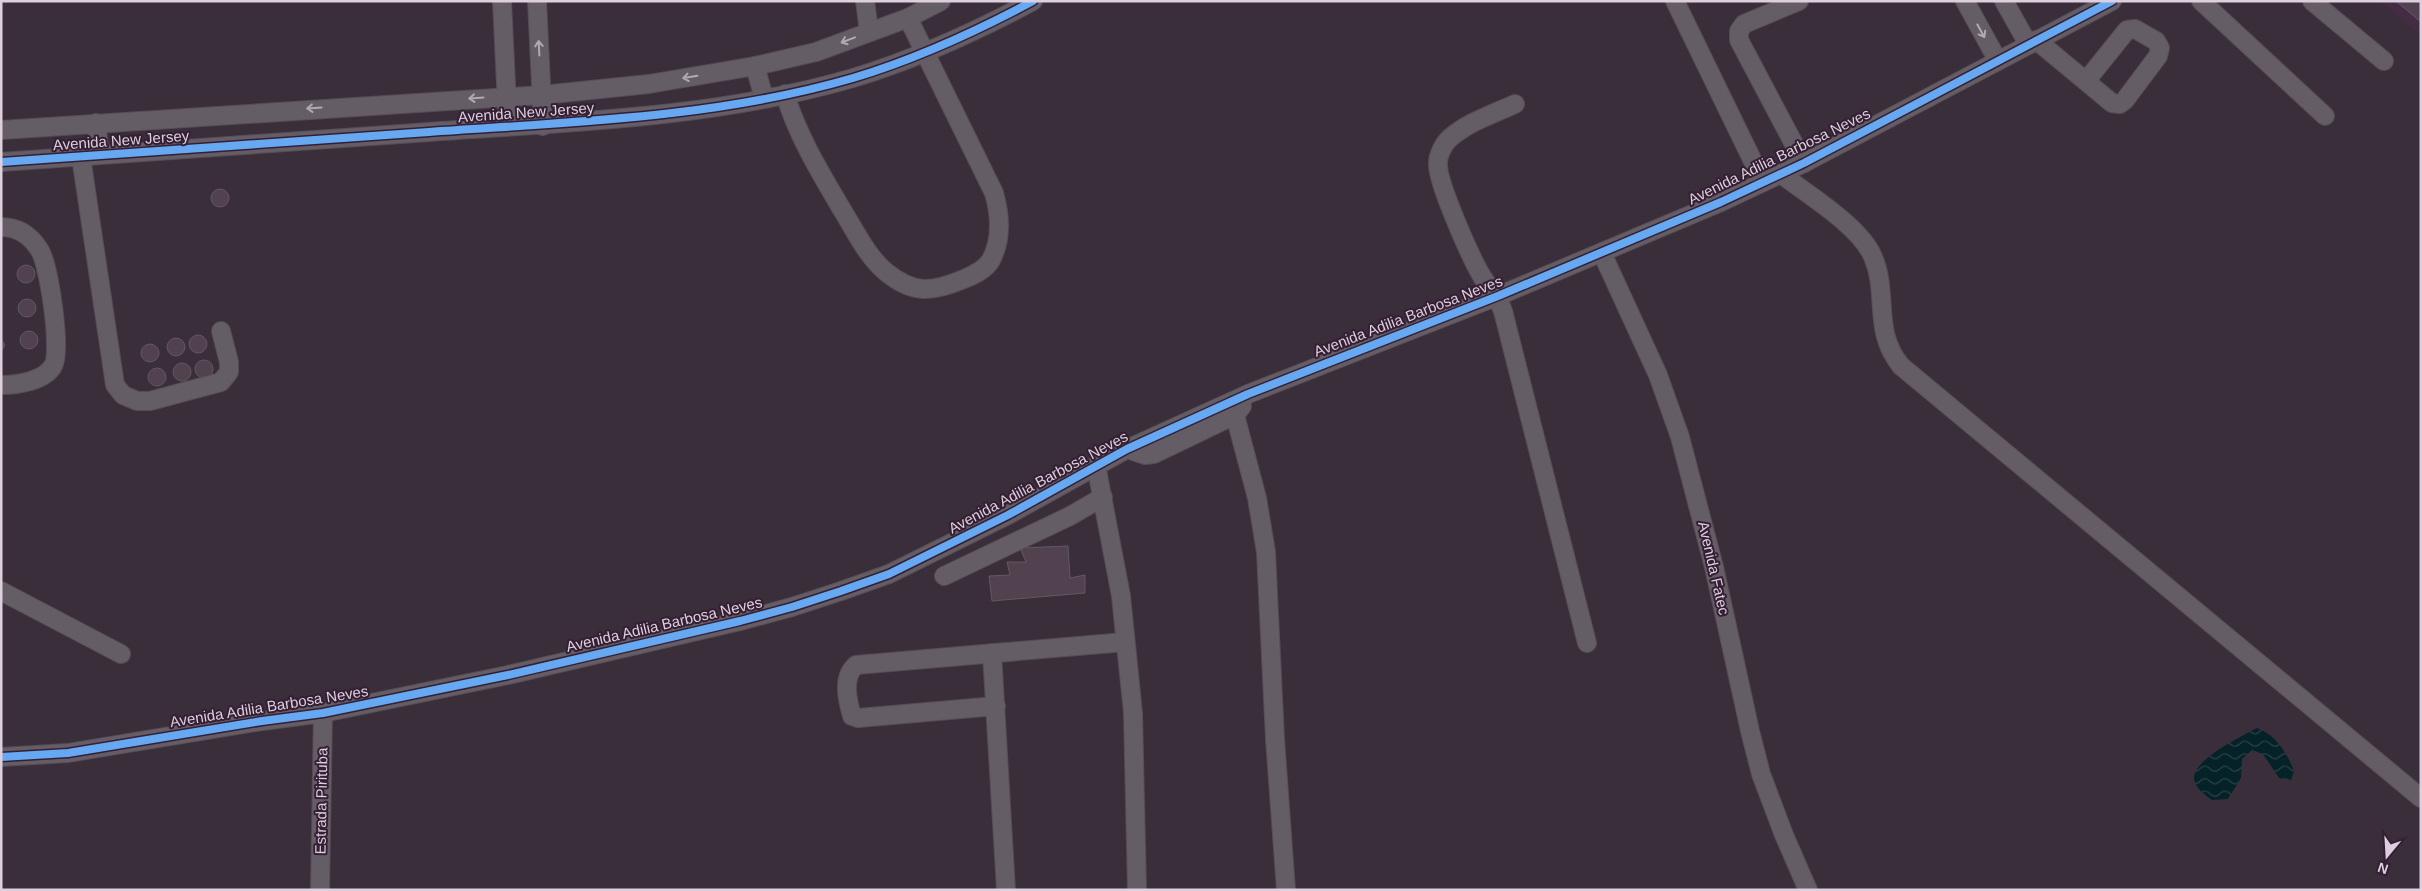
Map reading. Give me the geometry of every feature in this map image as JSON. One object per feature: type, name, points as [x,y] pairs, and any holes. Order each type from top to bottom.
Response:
[{"type":"street","points":[[502,1],[508,126]]},
{"type":"street","points":[[537,1],[543,126]]},
{"type":"street","points":[[865,1],[869,31]]},
{"type":"street","name":"Avenida New Jersey","points":[[1,130],[542,95],[649,84],[755,66],[816,52],[908,18],[941,1]]},
{"type":"street","name":"Avenida New Jersey","points":[[1,162],[508,126],[543,126],[679,112],[785,94],[852,78],[926,53],[1006,8],[1033,1]]},
{"type":"street","points":[[1675,1],[1763,182]]},
{"type":"street","points":[[1799,1],[1744,24],[1739,31],[1738,40],[1804,163]]},
{"type":"street","points":[[1965,1],[1998,61]]},
{"type":"street","points":[[2004,1],[2032,42],[2086,81]]},
{"type":"street","name":"Avenida Adilia Barbosa Neves","points":[[1,757],[68,752],[323,713],[508,675],[800,605],[889,574],[1008,515],[1096,465],[1248,394],[1498,296],[1602,253],[1781,174],[2112,1]]},
{"type":"street","points":[[2202,1],[2325,116]]},
{"type":"street","points":[[2312,1],[2384,61]]},
{"type":"street","points":[[785,94],[810,155],[871,256],[885,271],[904,283],[922,290],[942,288],[970,277],[983,269],[990,262],[997,242],[999,210],[988,177],[908,18]]},
{"type":"street","points":[[755,66],[764,98]]},
{"type":"street","points":[[1515,104],[1464,127],[1449,139],[1437,163],[1441,182],[1483,278],[1498,296],[1588,642]]},
{"type":"street","points":[[96,123],[100,155]]},
{"type":"street","points":[[81,156],[115,386],[123,395],[137,400],[150,401],[221,382],[229,372],[230,362],[222,331]]},
{"type":"street","points":[[1781,174],[1856,232],[1869,249],[1878,271],[1882,316],[1888,344],[1901,366],[2421,798]]},
{"type":"street","points":[[1,227],[20,230],[31,238],[40,250],[47,268],[57,351],[54,365],[42,377],[1,384]]},
{"type":"street","name":"Avenida Fatec","points":[[1602,253],[1658,375],[1680,437],[1714,567],[1750,731],[1762,774],[1784,835],[1808,890]]},
{"type":"street","points":[[1127,450],[1145,455],[1154,454],[1235,415],[1242,408],[1248,394]]},
{"type":"street","points":[[1235,415],[1257,498],[1266,552],[1275,739],[1286,890]]},
{"type":"street","points":[[1096,465],[1120,596],[1133,713],[1137,890]]},
{"type":"street","points":[[944,576],[1070,516],[1103,497]]},
{"type":"street","points":[[1,591],[121,654]]},
{"type":"street","points":[[996,706],[858,718],[852,716],[846,683],[849,670],[856,665],[1125,642]]},
{"type":"street","points":[[992,653],[1006,890]]},
{"type":"street","name":"Estrada Pirituba","points":[[320,890],[323,713]]},
{"type":"shaded area","points":[[2380,1],[2421,1],[2421,36]]},
{"type":"water","points":[[2257,728],[2270,735],[2284,751],[2294,771],[2291,780],[2279,778],[2263,754],[2252,750],[2242,759],[2241,778],[2228,799],[2212,800],[2196,785],[2194,779],[2196,771],[2209,756]]},
{"type":"building","points":[[2396,1],[2421,1],[2421,22]]},
{"type":"building","points":[[216,189],[224,189],[229,194],[227,205],[216,207],[211,202],[211,194]]},
{"type":"building","points":[[22,265],[30,265],[35,270],[33,281],[22,283],[17,278],[17,270]]},
{"type":"building","points":[[23,299],[31,299],[36,304],[34,315],[23,317],[18,312],[18,304]]},
{"type":"building","points":[[29,331],[36,333],[38,340],[36,347],[29,349],[22,347],[20,340],[22,333]]},
{"type":"building","points":[[194,335],[202,335],[207,340],[205,351],[194,353],[189,348],[189,340]]},
{"type":"building","points":[[172,338],[180,338],[185,343],[183,354],[172,356],[167,351],[167,343]]},
{"type":"building","points":[[1,339],[5,345],[1,352]]},
{"type":"building","points":[[150,344],[157,346],[159,353],[157,360],[150,362],[143,360],[141,353],[143,346]]},
{"type":"building","points":[[204,360],[212,365],[213,369],[208,377],[204,378],[196,373],[195,369],[200,361]]},
{"type":"building","points":[[178,363],[186,363],[191,368],[189,379],[178,381],[173,376],[173,368]]},
{"type":"building","points":[[153,368],[161,368],[166,373],[164,384],[153,386],[148,381],[148,373]]},
{"type":"building","points":[[1068,546],[1070,578],[1085,575],[1085,593],[992,601],[989,576],[1010,575],[1007,562],[1026,562],[1020,548]]},
{"type":"cycle path","points":[[1,162],[589,121],[696,110],[749,102],[801,91],[876,71],[967,34],[1033,1]]},
{"type":"cycle path","points":[[1,757],[68,753],[262,721],[323,713],[508,675],[740,621],[792,607],[889,574],[1008,515],[1127,449],[1248,394],[1498,296],[1721,202],[1804,163],[2112,1]]}]
